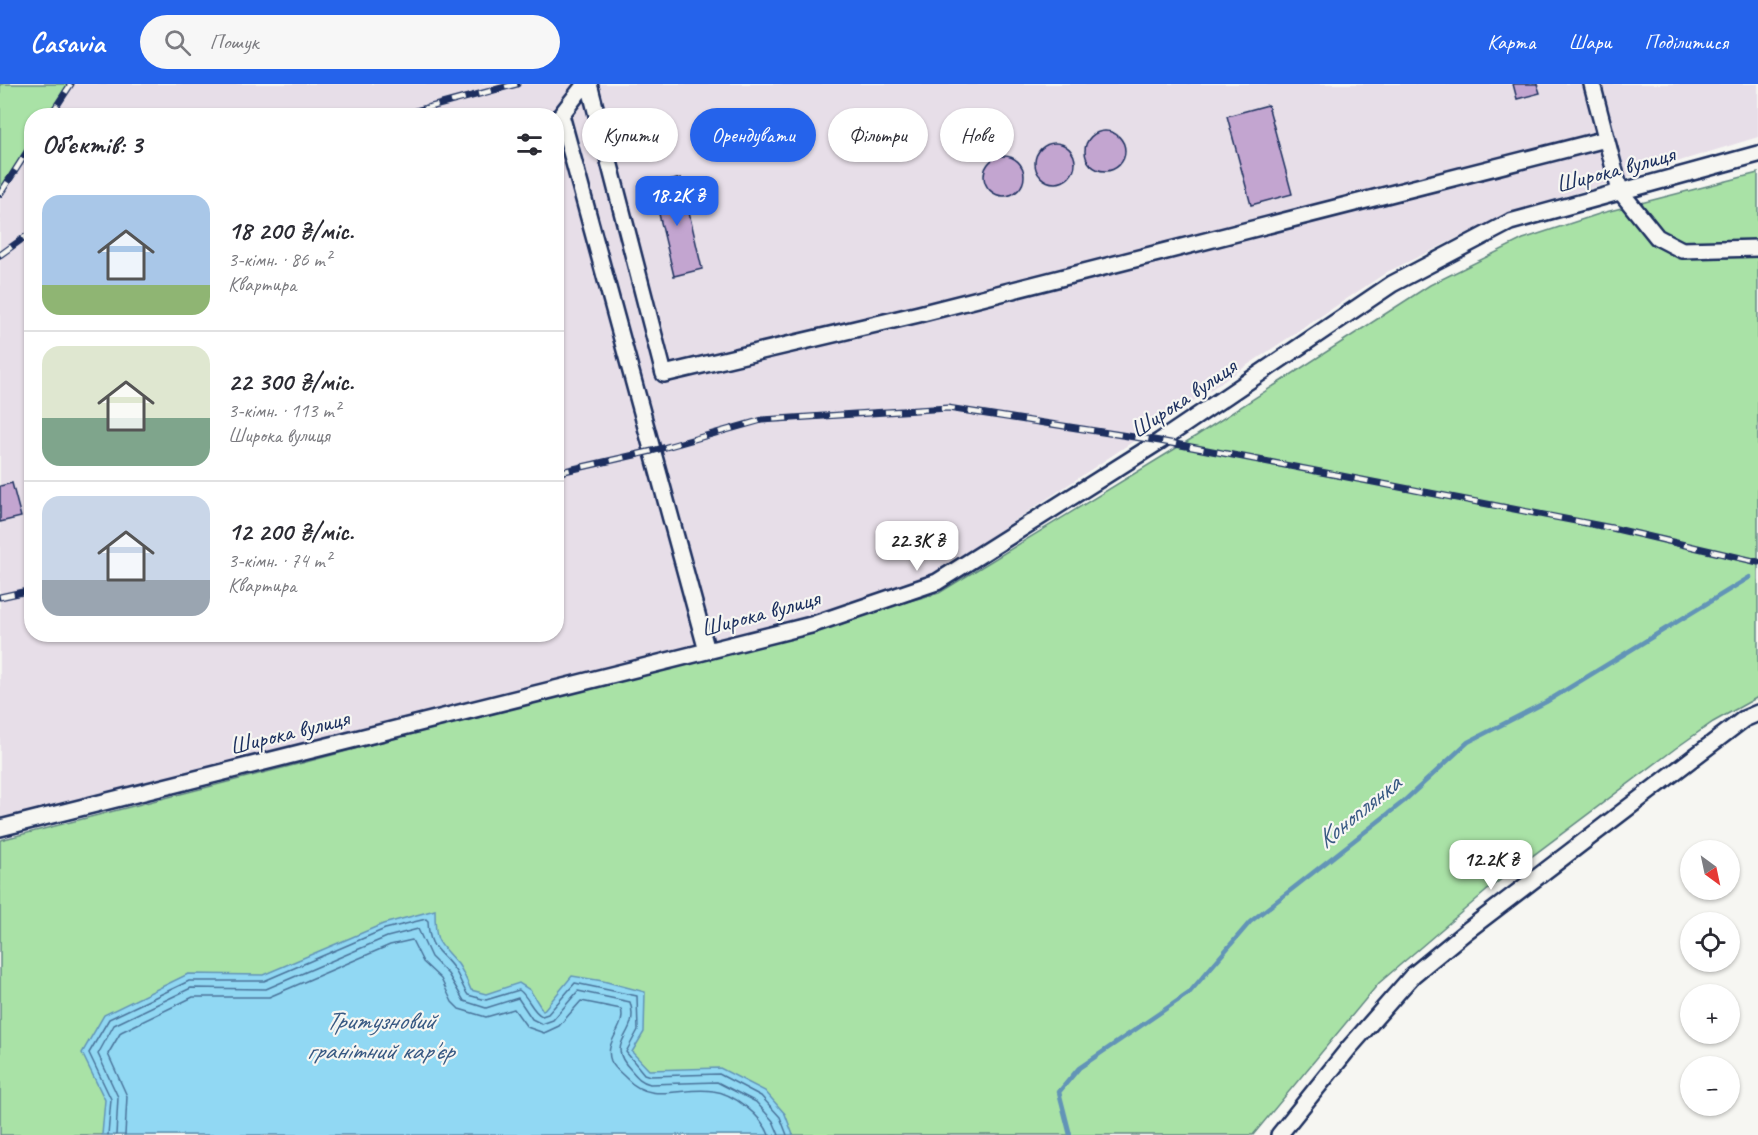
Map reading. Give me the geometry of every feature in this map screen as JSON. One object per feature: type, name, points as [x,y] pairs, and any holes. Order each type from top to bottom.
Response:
[{"type":"street","points":[[587,84],[664,374],[930,311],[1606,139]]},
{"type":"street","points":[[564,111],[587,84]]},
{"type":"street","points":[[1592,84],[1620,191],[1657,237],[1682,250],[1758,248]]},
{"type":"street","points":[[564,126],[707,651]]},
{"type":"street","name":"Широка вулиця","points":[[0,828],[812,625],[937,582],[1160,441],[1392,284],[1510,222],[1758,154]]},
{"type":"street","points":[[1279,1135],[1349,1048],[1413,975],[1478,922],[1744,719],[1758,713]]},
{"type":"shaded area","points":[[0,84],[1758,84],[1758,137],[1507,214],[1387,272],[930,577],[714,646],[0,820]]},
{"type":"green space","points":[[0,84],[71,84],[55,108],[24,108],[24,155],[0,194]]},
{"type":"green space","points":[[1758,173],[1758,697],[1713,722],[1676,748],[1491,887],[1379,983],[1253,1135],[0,1135],[0,840],[306,762],[939,593],[1196,436],[1430,285],[1523,239],[1602,213]]},
{"type":"water","name":"Тритузновий гранітний кар'єр","points":[[435,910],[439,941],[460,967],[471,990],[486,994],[519,983],[530,990],[543,1011],[572,976],[645,992],[644,1032],[632,1052],[649,1070],[720,1068],[765,1091],[785,1114],[793,1135],[102,1135],[105,1100],[82,1053],[104,1015],[188,974],[263,975],[383,924]]},
{"type":"building","points":[[1513,84],[1537,84],[1540,93],[1517,99]]},
{"type":"building","points":[[1268,105],[1292,194],[1251,205],[1227,116]]},
{"type":"building","points":[[1105,131],[1119,137],[1125,151],[1119,165],[1105,171],[1091,165],[1085,151],[1091,137]]},
{"type":"building","points":[[1055,143],[1069,149],[1075,163],[1069,177],[1055,183],[1041,177],[1035,163],[1041,149]]},
{"type":"building","points":[[1014,160],[1022,169],[1024,176],[1018,190],[1004,196],[990,190],[984,176],[990,162],[1014,162]]},
{"type":"building","points":[[681,178],[702,269],[674,276],[652,185]]},
{"type":"building","points":[[12,483],[21,517],[0,522],[0,486]]},
{"type":"waterway","name":"Коноплянка","points":[[1070,1135],[1059,1092],[1079,1068],[1189,993],[1250,922],[1403,802],[1468,742],[1546,702],[1750,577]]},
{"type":"railway","points":[[55,108],[71,84]]},
{"type":"railway","points":[[427,108],[517,84]]},
{"type":"railway","points":[[0,194],[24,156]]},
{"type":"railway","points":[[0,255],[24,238]]},
{"type":"railway","points":[[564,471],[652,451],[762,420],[948,408],[1160,441],[1612,528],[1758,562]]},
{"type":"railway","points":[[0,597],[24,592]]}]
